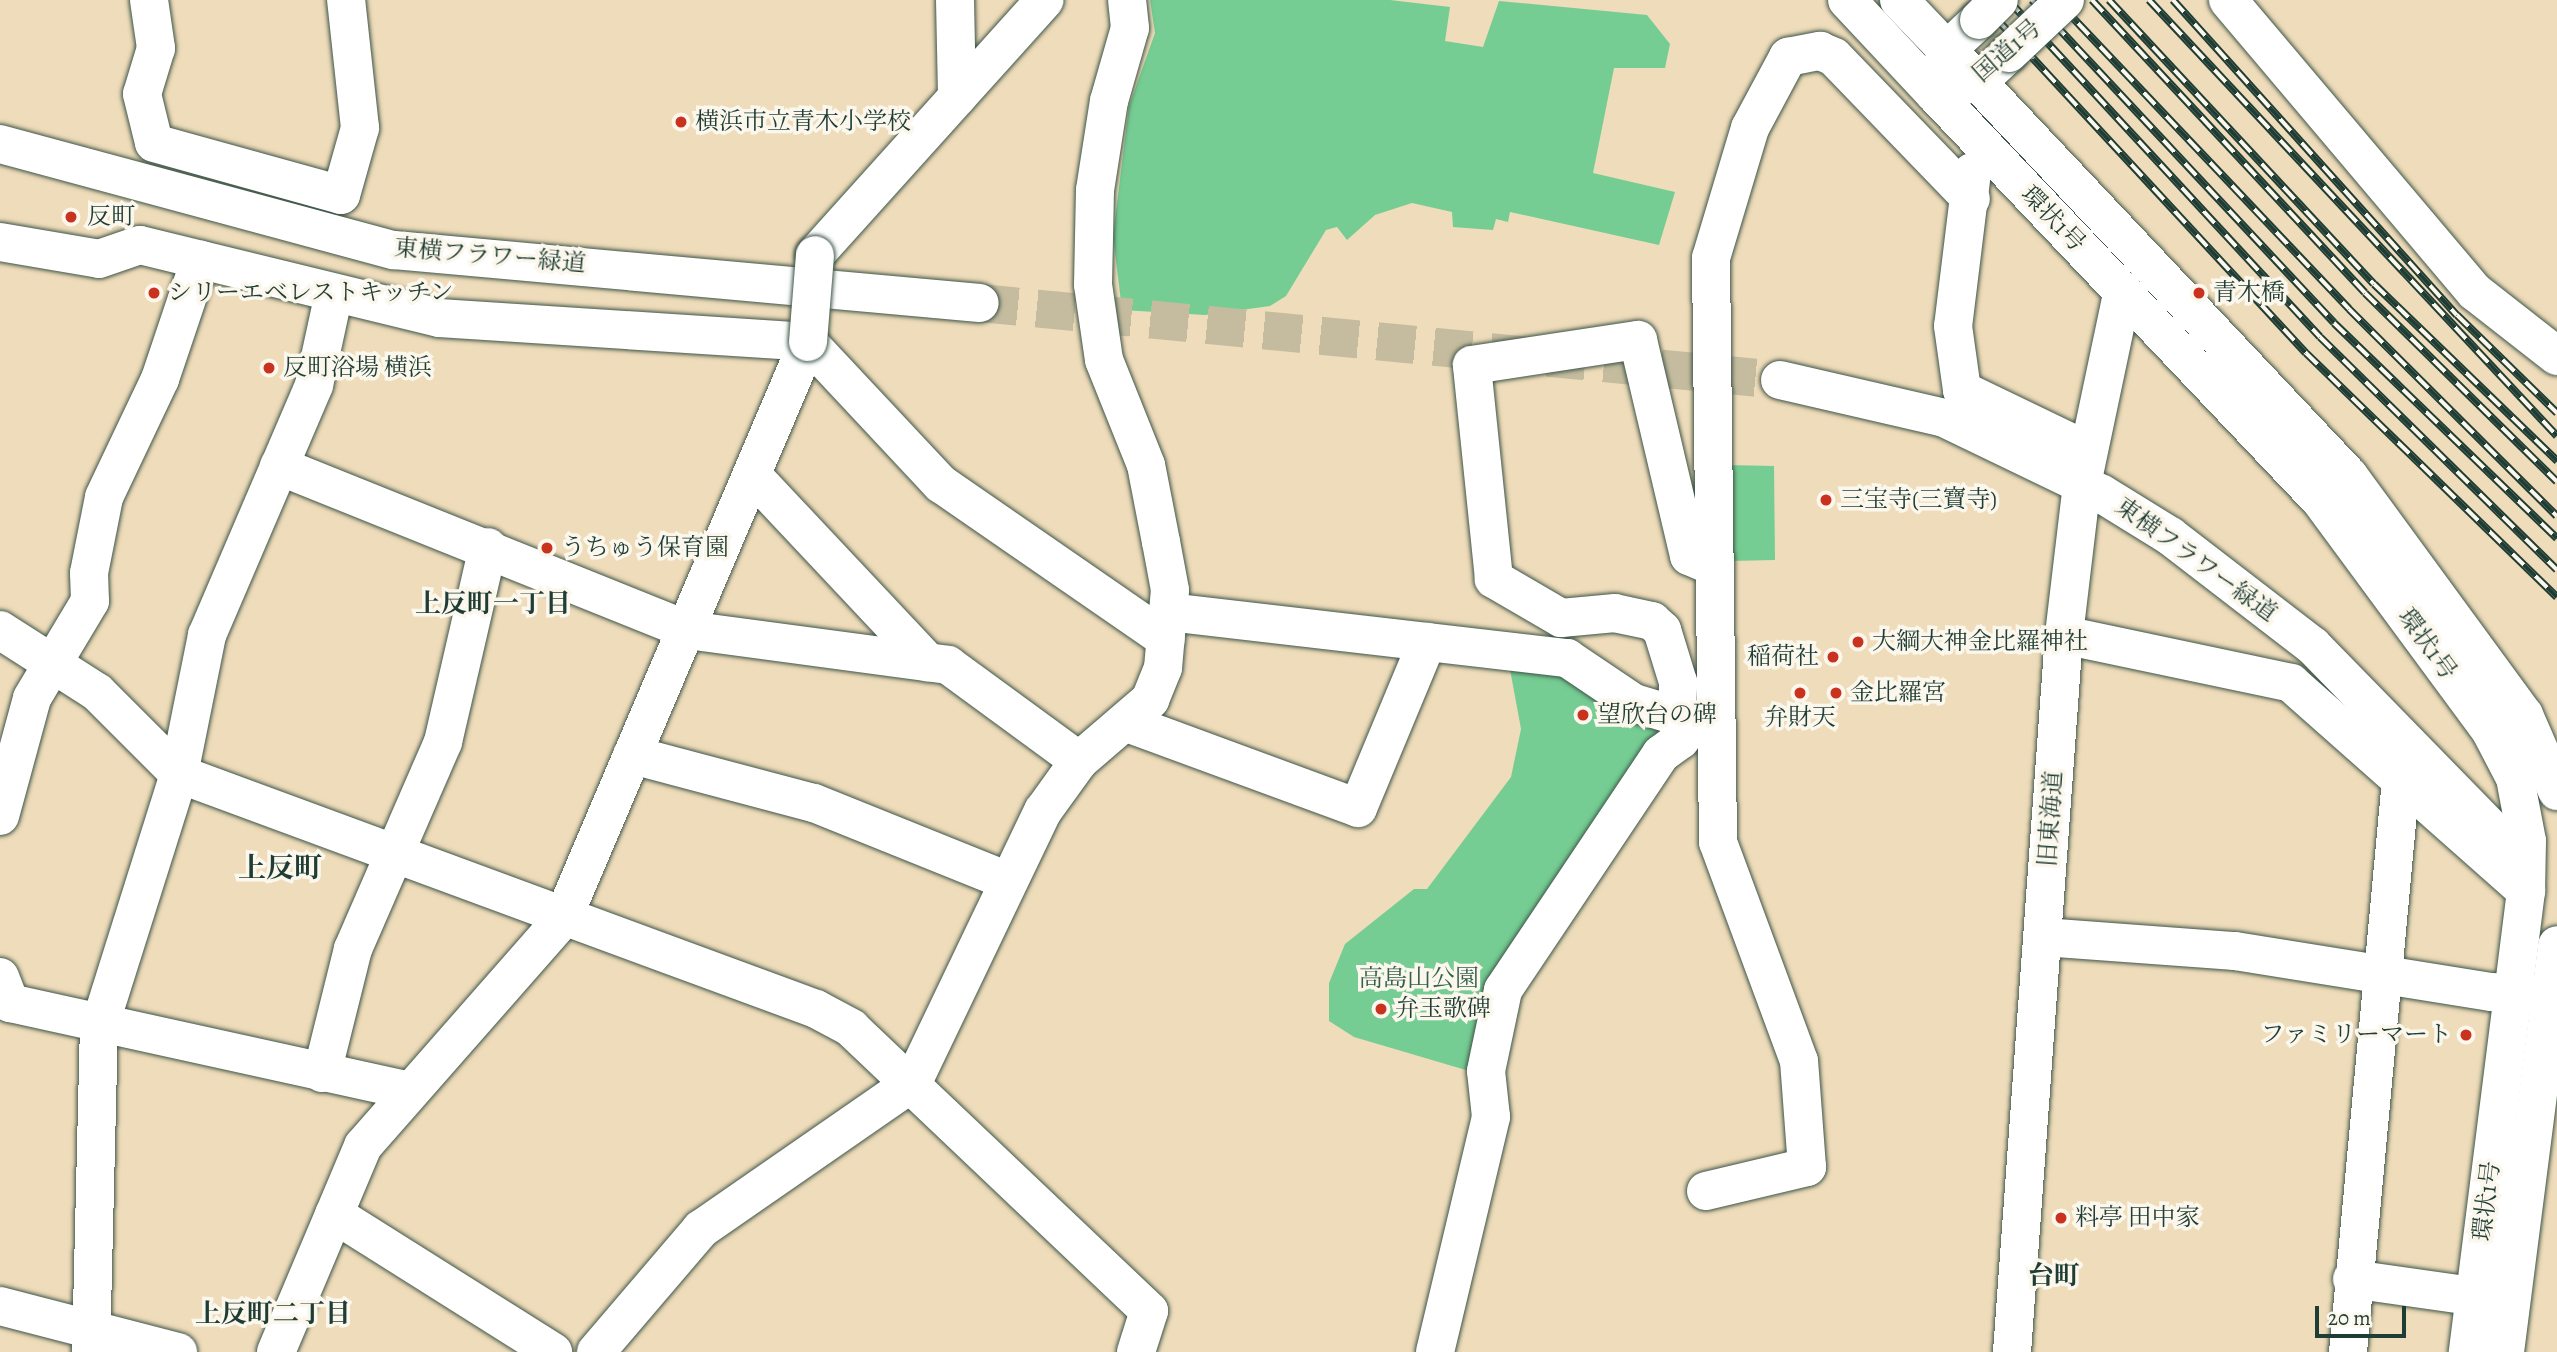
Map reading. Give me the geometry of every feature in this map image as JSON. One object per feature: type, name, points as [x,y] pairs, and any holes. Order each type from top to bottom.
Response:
[{"type":"main road","points":[[149,0],[156,48],[142,94],[154,143],[341,195],[360,128],[346,0]]},
{"type":"main road","points":[[955,0],[957,97]]},
{"type":"main road","points":[[276,1352],[363,1146],[563,918],[755,478],[808,342],[815,255],[1045,0]]},
{"type":"main road","points":[[596,1352],[701,1228],[913,1082],[1043,811],[1079,761],[1127,723],[1150,699],[1168,625],[1146,465],[1104,360],[1094,285],[1095,190],[1109,101],[1129,37],[1128,0]]},
{"type":"main road","name":"環状1号","points":[[1847,0],[2321,501],[2491,732],[2524,812],[2526,891],[2540,995]]},
{"type":"main road","name":"環状1号","points":[[1899,0],[2349,476],[2524,715],[2557,791]]},
{"type":"main road","name":"国道1号","points":[[1934,93],[1978,82],[2065,0]]},
{"type":"main road","points":[[2228,0],[2475,292],[2557,356]]},
{"type":"main road","name":"国道1号","points":[[1934,93],[1947,50],[1989,10]]},
{"type":"main road","points":[[1435,1352],[1491,1117],[1486,1071],[1503,990],[1661,754],[1692,733],[1715,567],[1712,258],[1750,128],[1788,57],[1821,51],[1833,58],[1971,199]]},
{"type":"main road","points":[[1977,139],[1953,326],[1962,390],[2085,468]]},
{"type":"main road","name":"東横フラワー緑道","points":[[5,145],[394,250],[980,303]]},
{"type":"main road","points":[[0,242],[99,260],[140,245],[439,318],[808,342],[941,484],[1168,625],[1427,642],[1567,657],[1633,703],[1692,733]]},
{"type":"main road","points":[[0,816],[49,661],[90,601],[89,573],[104,497],[160,379],[200,260]]},
{"type":"main road","name":"旧東海道","points":[[2012,1352],[2064,635],[2085,468],[2123,290]]},
{"type":"main road","points":[[90,1341],[99,1028],[179,774],[207,635],[314,385],[334,293]]},
{"type":"main road","points":[[1706,1191],[1807,1167],[1799,1061],[1718,842],[1692,733],[1662,630],[1652,621],[1615,613],[1561,618],[1494,579],[1472,365],[1638,340],[1689,556],[1715,567]]},
{"type":"main road","name":"東横フラワー緑道","points":[[1780,380],[1944,418],[2085,468],[2313,646],[2502,840]]},
{"type":"main road","points":[[279,466],[488,547],[687,630],[948,665],[1079,761]]},
{"type":"main road","points":[[755,478],[928,662]]},
{"type":"main road","points":[[322,1073],[353,949],[443,742],[488,547]]},
{"type":"main road","points":[[0,630],[97,692],[179,774],[563,918],[816,1009],[851,1028],[913,1082],[1149,1311],[1136,1352]]},
{"type":"main road","points":[[2064,635],[2291,683],[2526,891]]},
{"type":"main road","points":[[1127,723],[1358,808],[1427,642]]},
{"type":"main road","points":[[632,755],[814,803],[1008,881]]},
{"type":"main road","points":[[2348,1352],[2352,1279],[2380,975],[2401,780]]},
{"type":"main road","points":[[2043,937],[2235,951],[2380,975],[2540,995]]},
{"type":"main road","name":"環状1号","points":[[2468,1352],[2494,1299],[2540,995],[2557,945]]},
{"type":"main road","points":[[0,977],[10,1003],[99,1028],[410,1091]]},
{"type":"main road","points":[[334,1214],[553,1352]]},
{"type":"main road","points":[[2352,1279],[2494,1299]]},
{"type":"main road","name":"環状1号","points":[[2494,1299],[2505,1352]]},
{"type":"main road","points":[[0,1306],[90,1341],[178,1352]]},
{"type":"green space","points":[[1150,0],[1390,0],[1450,7],[1445,41],[1483,47],[1499,1],[1647,15],[1670,44],[1665,68],[1614,68],[1593,173],[1675,192],[1659,245],[1510,212],[1508,222],[1496,219],[1493,230],[1453,227],[1452,212],[1412,203],[1375,215],[1347,240],[1337,227],[1326,230],[1286,296],[1270,306],[1205,315],[1122,310],[1113,236],[1129,106],[1155,33]]},
{"type":"green space","points":[[1726,465],[1774,466],[1775,560],[1730,561]]},
{"type":"green space","name":"高島山公園","points":[[1509,664],[1562,670],[1659,729],[1589,837],[1476,1073],[1354,1037],[1329,1021],[1329,983],[1345,944],[1414,889],[1427,889],[1511,777],[1521,729]]},
{"type":"tunnel","points":[[980,303],[1780,380]]},
{"type":"railway","points":[[1979,0],[2306,353],[2557,597]]},
{"type":"railway","points":[[2008,0],[2320,337],[2557,570]]},
{"type":"railway","points":[[2032,0],[2334,323],[2557,538]]},
{"type":"railway","points":[[2056,0],[2349,309],[2557,516]]},
{"type":"railway","points":[[2092,0],[2365,293],[2557,482]]},
{"type":"railway","points":[[2109,0],[2374,284],[2557,461]]},
{"type":"railway","points":[[2149,0],[2557,436]]},
{"type":"railway","points":[[2173,0],[2457,315],[2557,413]]},
{"type":"place","name":"横浜市立青木小学校","points":[[681,122]]},
{"type":"place","name":"反町","points":[[71,217]]},
{"type":"place","name":"シリーエベレストキッチン","points":[[154,293]]},
{"type":"place","name":"青木橋","points":[[2199,293]]},
{"type":"place","name":"反町浴場 横浜","points":[[269,368]]},
{"type":"place","name":"三宝寺(三寶寺)","points":[[1826,500]]},
{"type":"place","name":"うちゅう保育園","points":[[547,548]]},
{"type":"place","name":"大綱大神金比羅神社","points":[[1858,642]]},
{"type":"place","name":"稲荷社","points":[[1833,657]]},
{"type":"place","name":"弁財天","points":[[1800,693]]},
{"type":"place","name":"金比羅宮","points":[[1836,693]]},
{"type":"place","name":"望欣台の碑","points":[[1583,715]]},
{"type":"place","name":"弁玉歌碑","points":[[1381,1009]]},
{"type":"place","name":"ファミリーマート","points":[[2466,1035]]},
{"type":"place","name":"料亭 田中家","points":[[2061,1218]]},
{"type":"district","name":"上反町一丁目","points":[[493,604]]},
{"type":"district","name":"上反町","points":[[280,868]]},
{"type":"district","name":"台町","points":[[2054,1276]]},
{"type":"district","name":"上反町二丁目","points":[[273,1314]]}]
